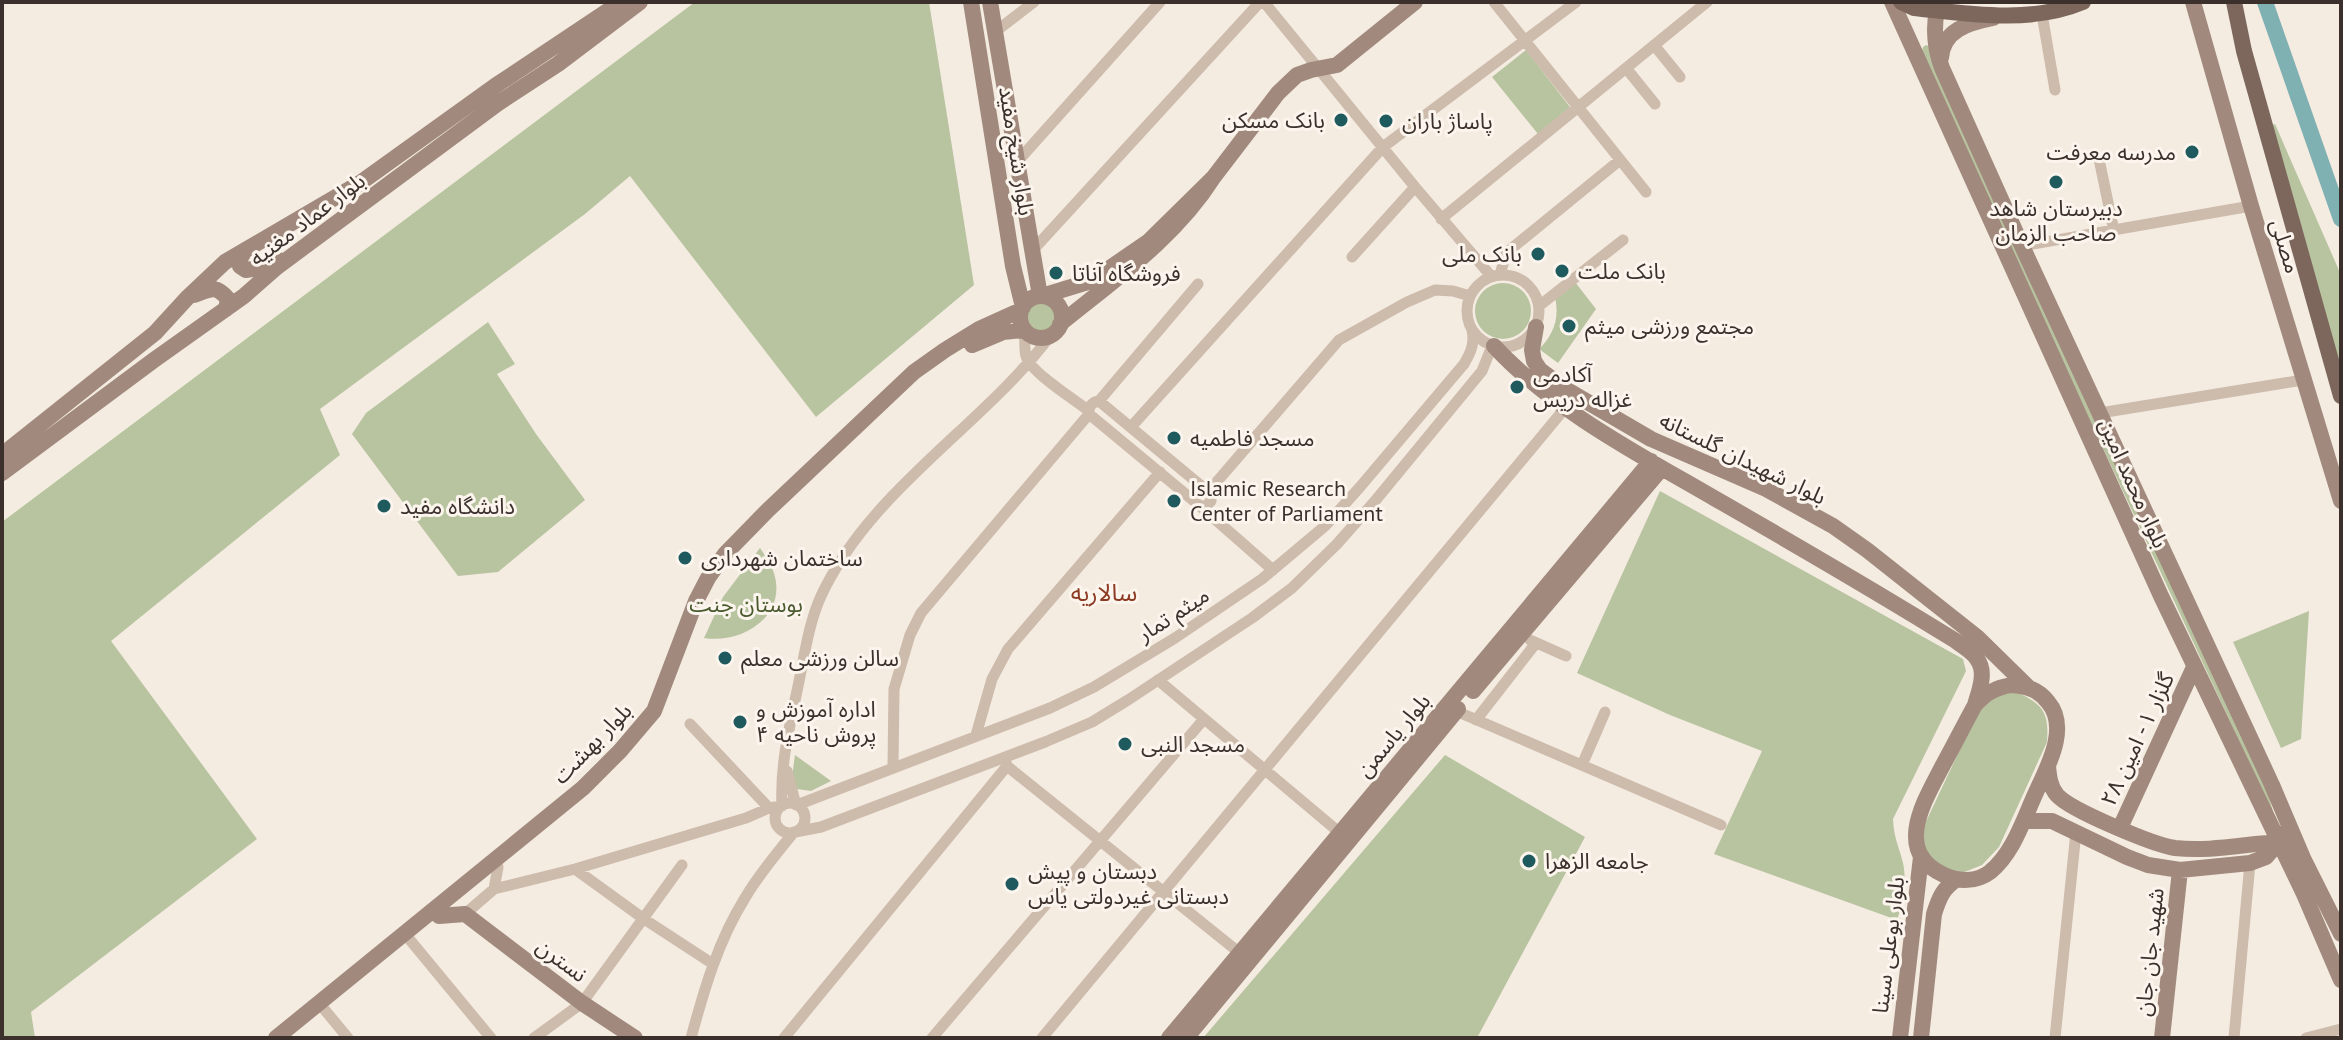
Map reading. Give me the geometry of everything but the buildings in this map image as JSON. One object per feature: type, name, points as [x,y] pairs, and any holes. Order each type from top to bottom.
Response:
[{"type":"main road","name":"بلوار عماد مغنیه","points":[[2,455],[155,333],[225,262],[360,183],[495,86],[621,2]]},
{"type":"main road","name":"بلوار عماد مغنیه","points":[[2,473],[497,104],[558,64],[640,2]]},
{"type":"main road","name":"بلوار شیخ مفید","points":[[971,2],[1022,308]]},
{"type":"main road","name":"بلوار شیخ مفید","points":[[990,2],[1041,296]]},
{"type":"main road","points":[[1213,178],[1149,241],[1091,281],[1030,299],[1022,308],[1020,320],[1025,330],[1037,337],[1056,330],[1163,239],[1201,197],[1278,93],[1297,75],[1337,65],[1415,2]]},
{"type":"main road","name":"بلوار محمد امین","points":[[1892,2],[2194,667],[2279,842],[2341,980]]},
{"type":"main road","points":[[1901,2],[1914,8],[1936,6],[2002,16],[2042,14],[2083,2]]},
{"type":"main road","points":[[1960,2],[1981,14]]},
{"type":"main road","name":"مصلی","points":[[2193,2],[2251,206],[2341,501]]},
{"type":"main road","points":[[2227,2],[2244,51],[2341,396]]},
{"type":"main road","points":[[2234,2],[2244,51]]},
{"type":"main road","name":"بلوار محمد امین","points":[[1936,6],[1936,53],[1942,68],[2303,858],[2341,934]]},
{"type":"main road","points":[[1942,68],[1942,46],[1954,31],[2002,16]]},
{"type":"main road","points":[[1913,49],[1919,39],[1936,43]]},
{"type":"main road","points":[[245,250],[240,266],[246,270],[298,252]]},
{"type":"main road","points":[[188,297],[215,288],[228,299],[226,309]]},
{"type":"main road","points":[[1041,296],[1056,302],[1062,317],[1056,330]]},
{"type":"main road","name":"بلوار بهشت","points":[[276,1038],[583,788],[654,711],[696,601],[708,578],[738,539],[914,372],[979,329],[1022,308]]},
{"type":"main road","name":"بلوار شهیدان گلستانه","points":[[1536,327],[1532,350],[1534,361],[1540,370],[1567,390],[1651,439],[1766,489],[1833,526],[1977,637],[2028,687]]},
{"type":"main road","name":"بلوار بهشت","points":[[288,1038],[590,794],[654,728],[675,688],[704,607],[733,561],[761,531],[920,380],[980,340],[1003,332],[1025,330]]},
{"type":"main road","name":"بلوار شهیدان گلستانه","points":[[1493,346],[1514,367],[1566,407],[1656,465],[1956,641],[1978,659],[1981,668],[1982,679],[1975,705]]},
{"type":"main road","name":"بلوار یاسمن","points":[[1186,1038],[1452,707],[1656,465]]},
{"type":"main road","name":"بلوار یاسمن","points":[[1169,1038],[1340,833],[1520,635],[1642,482]]},
{"type":"main road","name":"گلزار ۱ - امین ۲۸","points":[[2120,828],[2194,667]]},
{"type":"main road","points":[[1921,857],[1937,872],[1957,879],[1978,879],[1990,872],[2013,844],[2048,766],[2058,724],[2054,710],[2039,693],[2028,687],[2011,685],[1997,688],[1975,705]]},
{"type":"main road","name":"بلوار بوعلی سینا","points":[[1900,1038],[1921,857],[1917,824],[1923,805],[1975,705]]},
{"type":"main road","points":[[2048,766],[2051,784],[2057,795],[2067,803],[2159,845],[2198,849],[2279,842],[2303,858]]},
{"type":"main road","points":[[2024,821],[2052,821],[2100,846],[2148,865],[2180,870],[2250,863],[2266,857],[2279,842],[2282,827],[2272,785]]},
{"type":"main road","name":"شهید جان جان","points":[[2162,1038],[2180,870]]},
{"type":"main road","name":"بلوار بوعلی سینا","points":[[1921,1038],[1934,914],[1939,897],[1957,879]]},
{"type":"main road","points":[[439,916],[465,914]]},
{"type":"main road","name":"نسترن","points":[[465,914],[582,1003],[635,1038]]},
{"type":"street","points":[[995,32],[1034,2]]},
{"type":"street","points":[[1017,162],[1160,2]]},
{"type":"street","points":[[1033,250],[1262,2],[1441,219],[1496,276]]},
{"type":"street","points":[[1494,2],[1646,192]]},
{"type":"street","points":[[1131,427],[1383,147],[1576,2]]},
{"type":"street","points":[[1441,219],[1707,2]]},
{"type":"street","points":[[2042,14],[2055,90]]},
{"type":"street","points":[[1654,45],[1680,77]]},
{"type":"street","points":[[1626,68],[1655,104]]},
{"type":"street","points":[[2099,159],[2114,231]]},
{"type":"street","points":[[1496,276],[1506,253],[1620,160]]},
{"type":"street","points":[[1352,257],[1415,187]]},
{"type":"street","points":[[2022,246],[2251,206]]},
{"type":"street","points":[[1539,306],[1623,240]]},
{"type":"street","points":[[1496,276],[1514,276],[1526,283],[1535,293],[1539,306],[1536,327],[1529,337],[1506,347],[1493,346],[1478,337],[1472,330],[1467,313],[1470,296],[1478,285],[1496,276]]},
{"type":"street","points":[[893,767],[894,689],[905,648],[921,613],[1089,412],[1091,405],[1099,401],[1198,284]]},
{"type":"street","points":[[1208,492],[1339,340],[1435,290],[1470,296]]},
{"type":"street","points":[[1025,330],[1026,356],[1030,364],[1273,570]]},
{"type":"street","points":[[788,831],[775,818],[782,767],[811,625],[820,598],[845,554],[884,505],[1030,364],[1056,330]]},
{"type":"street","name":"میثم تمار","points":[[799,807],[893,767],[1050,708],[1094,687],[1175,638],[1273,570],[1325,526],[1464,364],[1471,352],[1474,339],[1472,330]]},
{"type":"street","points":[[746,818],[765,820],[788,831],[821,827],[1006,762],[1092,722],[1252,618],[1317,566],[1482,371],[1493,346]]},
{"type":"street","points":[[2100,413],[2303,380]]},
{"type":"street","points":[[1099,401],[1211,494],[1211,501],[1206,506],[1200,506]]},
{"type":"street","points":[[1042,1038],[1566,407]]},
{"type":"street","points":[[976,735],[992,679],[1008,649],[1160,472]]},
{"type":"street","points":[[1520,635],[1566,656]]},
{"type":"street","points":[[1476,720],[1536,643]]},
{"type":"street","points":[[1158,680],[1340,833]]},
{"type":"street","points":[[1452,707],[1721,825]]},
{"type":"street","points":[[1582,765],[1605,712]]},
{"type":"street","points":[[932,1038],[1204,719]]},
{"type":"street","points":[[690,724],[777,806]]},
{"type":"street","points":[[691,1038],[713,964],[745,898],[783,846],[788,831],[804,822],[787,778],[789,730]]},
{"type":"street","points":[[1006,762],[1100,842],[1241,954]]},
{"type":"street","points":[[784,1038],[1006,762]]},
{"type":"street","points":[[465,914],[494,889],[575,869],[777,806],[789,803],[821,820],[858,812]]},
{"type":"street","points":[[2055,1038],[2076,832]]},
{"type":"street","points":[[2234,1038],[2250,863]]},
{"type":"street","points":[[534,1038],[582,1003],[682,865]]},
{"type":"street","points":[[494,889],[498,867]]},
{"type":"street","points":[[575,869],[713,964]]},
{"type":"street","points":[[410,940],[491,1038]]},
{"type":"street","points":[[324,1009],[348,1038]]},
{"type":"street","points":[[2306,1038],[2341,1029]]},
{"type":"green space","points":[[695,2],[929,2],[974,285],[816,417],[630,176],[585,214],[320,409],[340,455],[111,641],[257,839],[31,1012],[35,1038],[2,1038],[2,522]]},
{"type":"green space","points":[[1926,45],[2269,796],[2274,816],[2035,302],[1922,51]]},
{"type":"green space","points":[[1526,50],[1570,107],[1538,134],[1492,77]]},
{"type":"green space","points":[[2275,124],[2341,275],[2341,381],[2268,127]]},
{"type":"green space","name":"مجتمع ورزشی میثم","points":[[1575,282],[1596,309],[1558,363],[1539,349],[1554,326],[1557,313],[1555,298]]},
{"type":"green space","points":[[1503,283],[1523,291],[1531,311],[1523,331],[1503,339],[1483,331],[1475,311],[1483,291]]},
{"type":"green space","points":[[1041,302],[1052,306],[1056,317],[1052,328],[1041,332],[1030,328],[1026,317],[1030,306]]},
{"type":"green space","points":[[488,322],[515,364],[497,374],[585,500],[498,572],[458,576],[352,434],[366,413]]},
{"type":"green space","points":[[1660,491],[1963,659],[1966,671],[1893,819],[1905,878],[1897,920],[1714,854],[1762,751],[1670,715],[1577,673]]},
{"type":"green space","name":"بوستان جنت","points":[[760,548],[775,577],[773,605],[757,625],[745,632],[732,637],[704,638],[723,597]]},
{"type":"green space","points":[[2309,611],[2301,739],[2281,748],[2233,642]]},
{"type":"green space","points":[[2016,692],[2039,705],[2043,711],[2047,742],[1999,847],[1982,865],[1962,873],[1945,869],[1929,856],[1923,844],[1922,830],[1979,709],[2001,694]]},
{"type":"green space","points":[[795,755],[831,781],[811,791],[797,789],[792,777]]},
{"type":"green space","points":[[1445,755],[1585,837],[1477,1038],[1203,1038]]},
{"type":"waterway","points":[[2265,2],[2341,219]]},
{"type":"place","name":"بانک مسکن","points":[[1341,120]]},
{"type":"place","name":"پاساژ باران","points":[[1386,121]]},
{"type":"place","name":"مدرسه معرفت","points":[[2192,152]]},
{"type":"place","name":"دبیرستان شاهد صاحب الزمان","points":[[2056,182]]},
{"type":"place","name":"بانک ملی","points":[[1538,254]]},
{"type":"place","name":"بانک ملت","points":[[1562,271]]},
{"type":"place","name":"فروشگاه آناتا","points":[[1056,273]]},
{"type":"place","name":"مجتمع ورزشی میثم","points":[[1569,326]]},
{"type":"place","name":"آکادمی غزاله دریس","points":[[1517,387]]},
{"type":"place","name":"مسجد فاطمیه","points":[[1174,438]]},
{"type":"place","name":"Islamic Research Center of Parliament","points":[[1174,501]]},
{"type":"place","name":"دانشگاه مفید","points":[[384,506]]},
{"type":"place","name":"ساختمان شهرداری","points":[[685,558]]},
{"type":"place","name":"سالن ورزشی معلم","points":[[725,658]]},
{"type":"place","name":"اداره آموزش و پروش ناحیه ۴","points":[[740,722]]},
{"type":"place","name":"مسجد النبی","points":[[1125,744]]},
{"type":"place","name":"جامعه الزهرا","points":[[1529,861]]},
{"type":"place","name":"دبستان و پیش دبستانی غیردولتی یاس","points":[[1012,884]]},
{"type":"district","name":"سالاریه","points":[[1104,592]]}]
